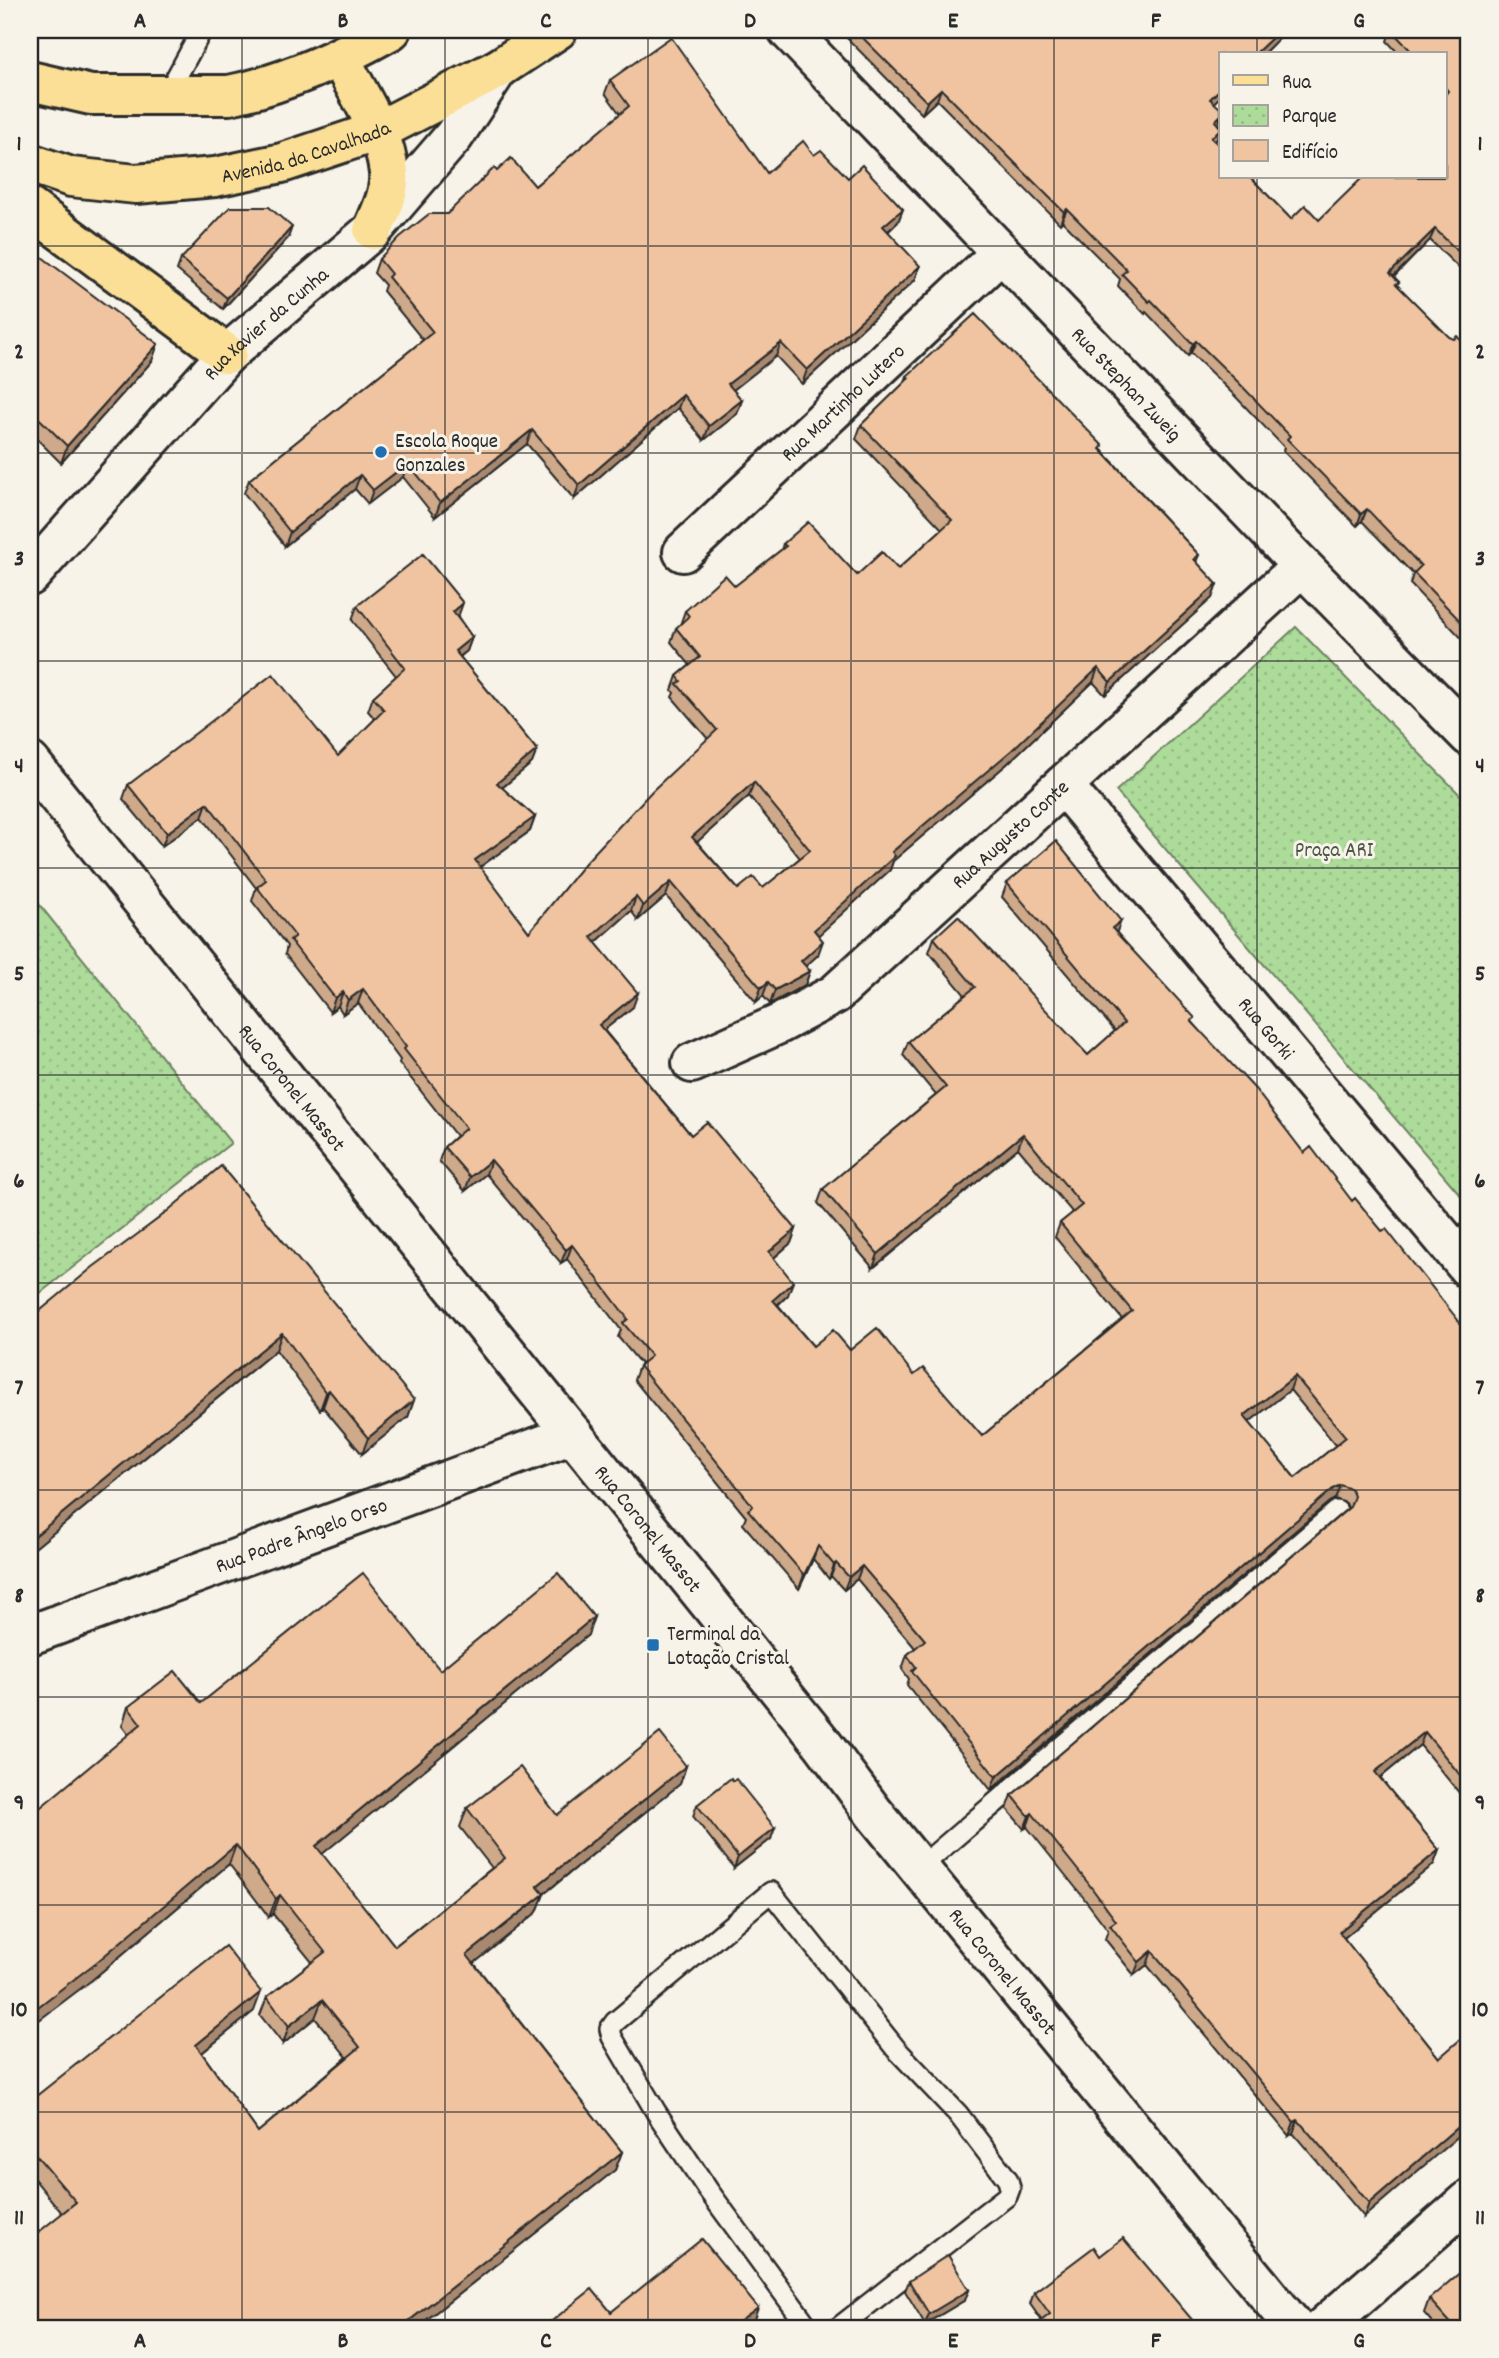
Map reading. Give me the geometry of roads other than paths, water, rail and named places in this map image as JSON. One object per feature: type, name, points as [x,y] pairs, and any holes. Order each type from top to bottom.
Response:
[{"type":"main road","points":[[30,81],[91,95],[229,95],[248,91],[340,58],[391,30]]},
{"type":"main road","name":"Avenida da Cavalhada","points":[[30,163],[71,177],[136,184],[215,177],[282,163],[378,131],[498,69],[557,30]]},
{"type":"main road","points":[[340,58],[378,131],[389,174],[384,202],[373,230]]},
{"type":"main road","points":[[30,208],[227,354]]},
{"type":"street","name":"Rua Stephan Zweig","points":[[788,30],[1302,566],[1469,736]]},
{"type":"street","name":"Rua Xavier da Cunha","points":[[30,576],[227,354],[373,230],[454,136],[498,69]]},
{"type":"street","name":"Rua Martinho Lutero","points":[[683,552],[1001,253]]},
{"type":"street","name":"Rua Augusto Conte","points":[[692,1063],[779,1024],[835,994],[1302,566]]},
{"type":"street","name":"Rua Coronel Massot","points":[[30,762],[822,1743],[874,1813],[1295,2328]]},
{"type":"street","name":"Rua Gorki","points":[[1063,785],[1469,1269]]},
{"type":"street","name":"Rua Padre Ângelo Orso","points":[[30,1634],[573,1434]]},
{"type":"street","points":[[1322,2328],[1469,2200]]},
{"type":"lane","points":[[166,96],[202,30]]},
{"type":"lane","points":[[919,1868],[1337,1511]]},
{"type":"lane","points":[[809,2328],[678,2146],[612,2037],[610,2029],[771,1892],[896,2049],[958,2114],[1008,2179],[1010,2188],[1007,2196],[838,2328]]},
{"type":"place","name":"Escola Roque Gonzales","points":[[381,452]]},
{"type":"place","name":"Terminal da Lotação Cristal","points":[[653,1645]]},
{"type":"park label","name":"Praça ARI","points":[[1334,849]]}]
